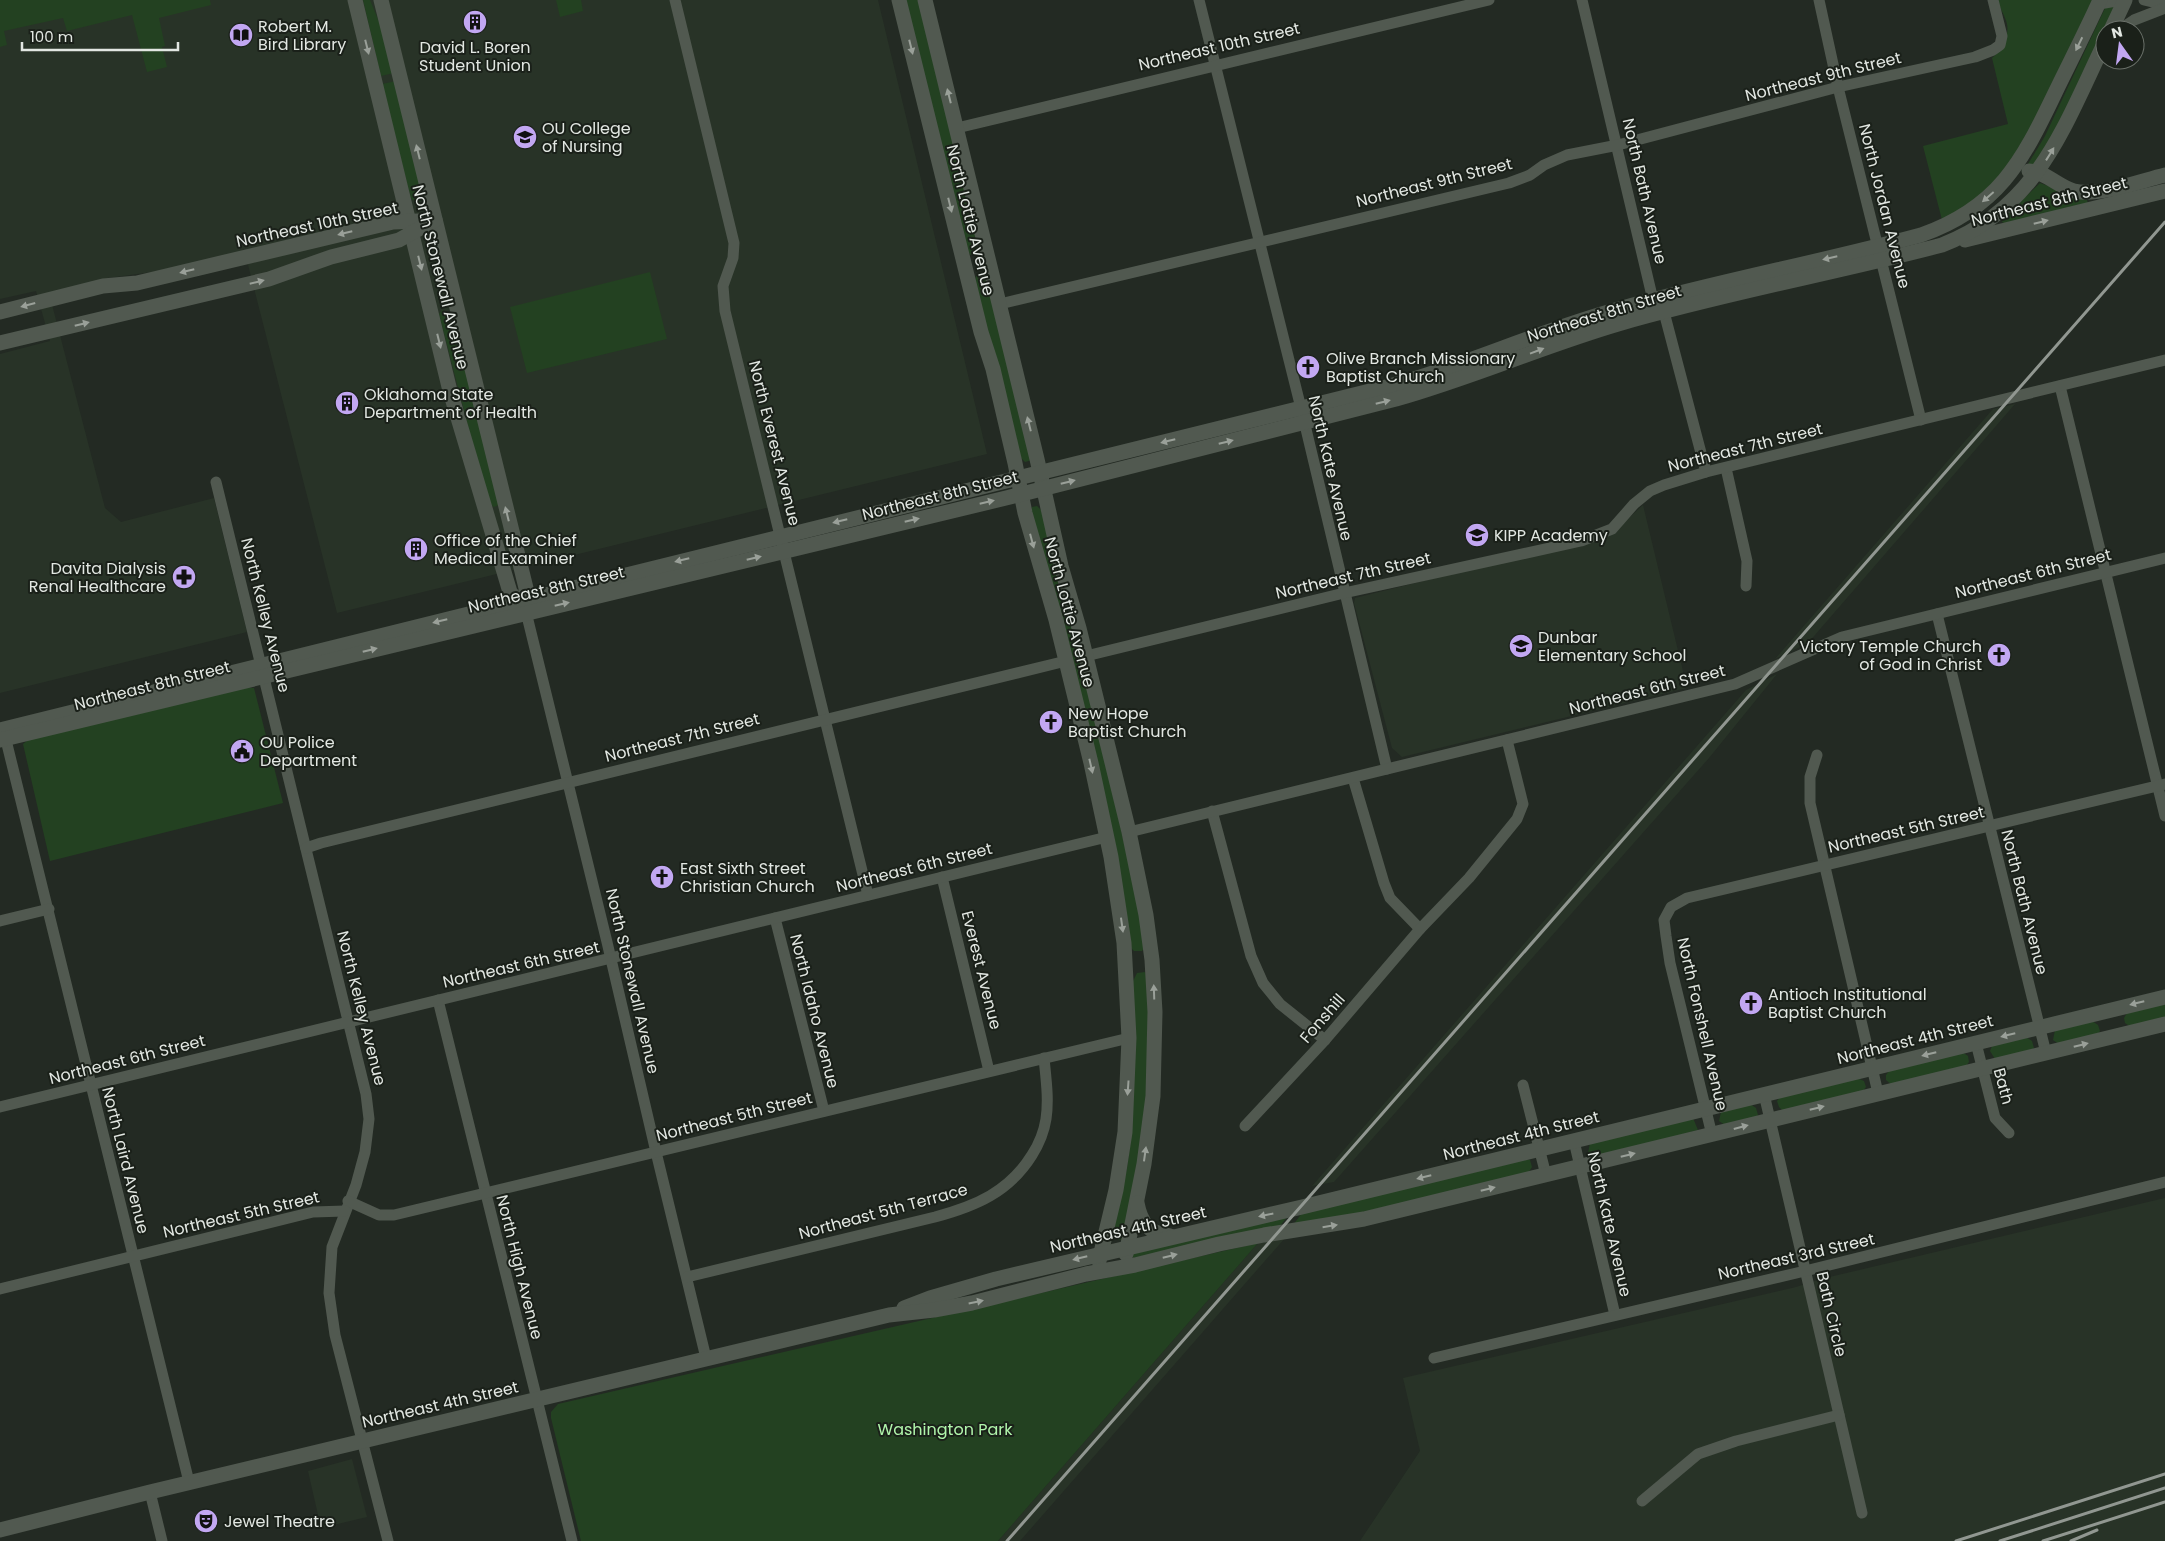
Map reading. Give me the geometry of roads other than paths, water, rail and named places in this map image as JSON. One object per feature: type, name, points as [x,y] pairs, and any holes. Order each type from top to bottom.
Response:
[{"type":"main road","name":"North Stonewall Avenue","points":[[355,0],[450,391],[510,592],[523,604]]},
{"type":"main road","name":"North Stonewall Avenue","points":[[381,0],[526,588],[523,604]]},
{"type":"main road","name":"North Lottie Avenue","points":[[899,0],[1018,477],[1033,545],[1066,660],[1107,837],[1124,943],[1129,1038],[1125,1132],[1116,1190],[1097,1272]]},
{"type":"main road","name":"North Lottie Avenue","points":[[925,0],[1000,304],[1061,566],[1086,656],[1129,832],[1149,938],[1155,1012],[1152,1096],[1137,1202],[1123,1268]]},
{"type":"main road","points":[[2115,20],[2123,0]]},
{"type":"main road","points":[[1880,253],[1954,221],[1987,198],[2011,173],[2034,137],[2100,2]]},
{"type":"main road","points":[[1880,253],[1942,245],[1965,235],[1987,221],[2012,199],[2038,172],[2053,150],[2095,63]]},
{"type":"main road","name":"Northeast 8th Street","points":[[2011,173],[2038,172],[2060,186],[2078,192],[2096,192],[2165,175]]},
{"type":"main road","name":"Northeast 8th Street","points":[[1942,245],[2165,191]]},
{"type":"main road","name":"Northeast 10th Street","points":[[0,312],[103,286],[138,283],[392,222],[411,227],[435,220]]},
{"type":"main road","name":"Northeast 10th Street","points":[[0,343],[269,279],[331,257],[399,240],[411,227]]},
{"type":"main road","name":"Northeast 8th Street","points":[[783,543],[1018,477],[1439,386],[1573,338],[1880,253]]},
{"type":"main road","name":"Northeast 8th Street","points":[[3,734],[523,604],[783,543],[1021,494],[1302,415],[1438,373],[1566,325],[1654,300],[1880,253]]},
{"type":"main road","name":"Northeast 4th Street","points":[[888,1315],[930,1298],[996,1279],[2165,997]]},
{"type":"main road","points":[[2110,1010],[2116,1036]]},
{"type":"main road","name":"Northeast 4th Street","points":[[0,1530],[189,1482],[888,1315],[934,1310],[972,1303],[1097,1272],[1123,1268],[1264,1235],[1364,1219],[2165,1024]]},
{"type":"main road","points":[[1137,1202],[1142,1219],[1151,1232],[1171,1236]]},
{"type":"street","name":"North Everest Avenue","points":[[675,0],[734,243],[733,258],[724,282],[723,300],[868,895]]},
{"type":"street","name":"North Kate Avenue","points":[[1199,0],[1388,769]]},
{"type":"street","name":"Northeast 10th Street","points":[[957,128],[1489,0]]},
{"type":"street","name":"North Bath Avenue","points":[[1582,0],[1654,300],[1664,312],[1706,472]]},
{"type":"street","name":"North Jordan Avenue","points":[[1819,0],[1838,87],[1921,420]]},
{"type":"street","name":"Northeast 9th Street","points":[[1000,304],[1509,182],[1530,175],[1544,165],[1567,155],[1618,145],[1838,87],[1975,58],[2000,45],[2002,36],[1993,0]]},
{"type":"street","points":[[2100,2],[2123,0]]},
{"type":"street","points":[[2144,0],[2165,7]]},
{"type":"street","points":[[2134,20],[2165,7]]},
{"type":"street","name":"Northeast 7th Street","points":[[1086,656],[1344,593],[1581,541],[1612,529],[1634,504],[1650,491],[1664,485],[1706,472],[2165,360]]},
{"type":"street","points":[[2060,386],[2105,572],[2161,785],[2165,816]]},
{"type":"street","points":[[1726,468],[1747,561],[1746,586]]},
{"type":"street","name":"North Kelley Avenue","points":[[216,482],[366,1094],[369,1120],[364,1158],[330,1258],[329,1292],[334,1335],[388,1541]]},
{"type":"street","name":"Northeast 6th Street","points":[[1129,832],[1735,684],[1842,637],[2165,558]]},
{"type":"street","name":"North Stonewall Avenue","points":[[523,604],[544,680],[566,783],[706,1358]]},
{"type":"street","name":"North Bath Avenue","points":[[1937,614],[2046,1053]]},
{"type":"street","name":"Northeast 7th Street","points":[[306,848],[1066,660]]},
{"type":"street","name":"North Laird Avenue","points":[[3,734],[49,909],[189,1482]]},
{"type":"street","points":[[1353,778],[1390,898],[1420,929],[1468,878],[1517,819],[1524,804],[1507,740]]},
{"type":"street","points":[[1817,755],[1810,777],[1810,803],[1878,1093]]},
{"type":"street","name":"Northeast 5th Street","points":[[1664,920],[1671,907],[1686,898],[2161,785]]},
{"type":"street","points":[[1212,811],[1251,956],[1263,983],[1280,1004],[1325,1040]]},
{"type":"street","name":"Northeast 6th Street","points":[[0,1107],[1107,837]]},
{"type":"street","name":"Everest Avenue","points":[[942,877],[989,1071]]},
{"type":"street","points":[[0,921],[49,909]]},
{"type":"street","name":"North Idaho Avenue","points":[[776,918],[824,1112]]},
{"type":"street","name":"North Fonshell Avenue","points":[[1664,920],[1670,963],[1712,1135]]},
{"type":"street","name":"Fonshill","points":[[1245,1126],[1325,1040],[1420,929]]},
{"type":"street","name":"North High Avenue","points":[[438,1000],[572,1541]]},
{"type":"street","name":"Northeast 5th Street","points":[[0,1289],[312,1212],[347,1206],[386,1217],[1129,1038]]},
{"type":"street","name":"Bath","points":[[1976,1043],[1996,1118],[2009,1133]]},
{"type":"street","name":"Northeast 5th Terrace","points":[[687,1277],[935,1217],[961,1210],[986,1199],[1018,1176],[1041,1137],[1046,1121],[1047,1100],[1044,1058]]},
{"type":"street","points":[[1522,1085],[1546,1175]]},
{"type":"street","name":"Bath Circle","points":[[1764,1094],[1862,1513]]},
{"type":"street","name":"North Kate Avenue","points":[[1574,1140],[1616,1315]]},
{"type":"street","name":"Northeast 3rd Street","points":[[1434,1358],[1805,1271],[2165,1182]]},
{"type":"street","points":[[1642,1501],[1698,1454],[1736,1441],[1839,1415]]},
{"type":"street","points":[[150,1492],[162,1541]]},
{"type":"railway","points":[[1007,1541],[2165,222]]},
{"type":"railway","points":[[1956,1541],[2165,1474]]},
{"type":"railway","points":[[2000,1541],[2165,1488]]},
{"type":"railway","points":[[2043,1541],[2165,1502]]},
{"type":"railway","points":[[2071,1541],[2097,1530]]},
{"type":"place","name":"David L. Boren Student Union","points":[[475,22]]},
{"type":"place","name":"Robert M. Bird Library","points":[[241,35]]},
{"type":"place","name":"OU College of Nursing","points":[[525,137]]},
{"type":"place","name":"Olive Branch Missionary Baptist Church","points":[[1308,367]]},
{"type":"place","name":"Oklahoma State Department of Health","points":[[347,403]]},
{"type":"place","name":"KIPP Academy","points":[[1477,535]]},
{"type":"place","name":"Office of the Chief Medical Examiner","points":[[416,549]]},
{"type":"place","name":"Davita Dialysis Renal Healthcare","points":[[184,577]]},
{"type":"place","name":"Dunbar Elementary School","points":[[1521,646]]},
{"type":"place","name":"Victory Temple Church of God in Christ","points":[[1999,655]]},
{"type":"place","name":"New Hope Baptist Church","points":[[1051,722]]},
{"type":"place","name":"OU Police Department","points":[[242,751]]},
{"type":"place","name":"East Sixth Street Christian Church","points":[[662,877]]},
{"type":"place","name":"Antioch Institutional Baptist Church","points":[[1751,1003]]},
{"type":"place","name":"Jewel Theatre","points":[[206,1521]]},
{"type":"park label","name":"Washington Park","points":[[945,1429]]}]
